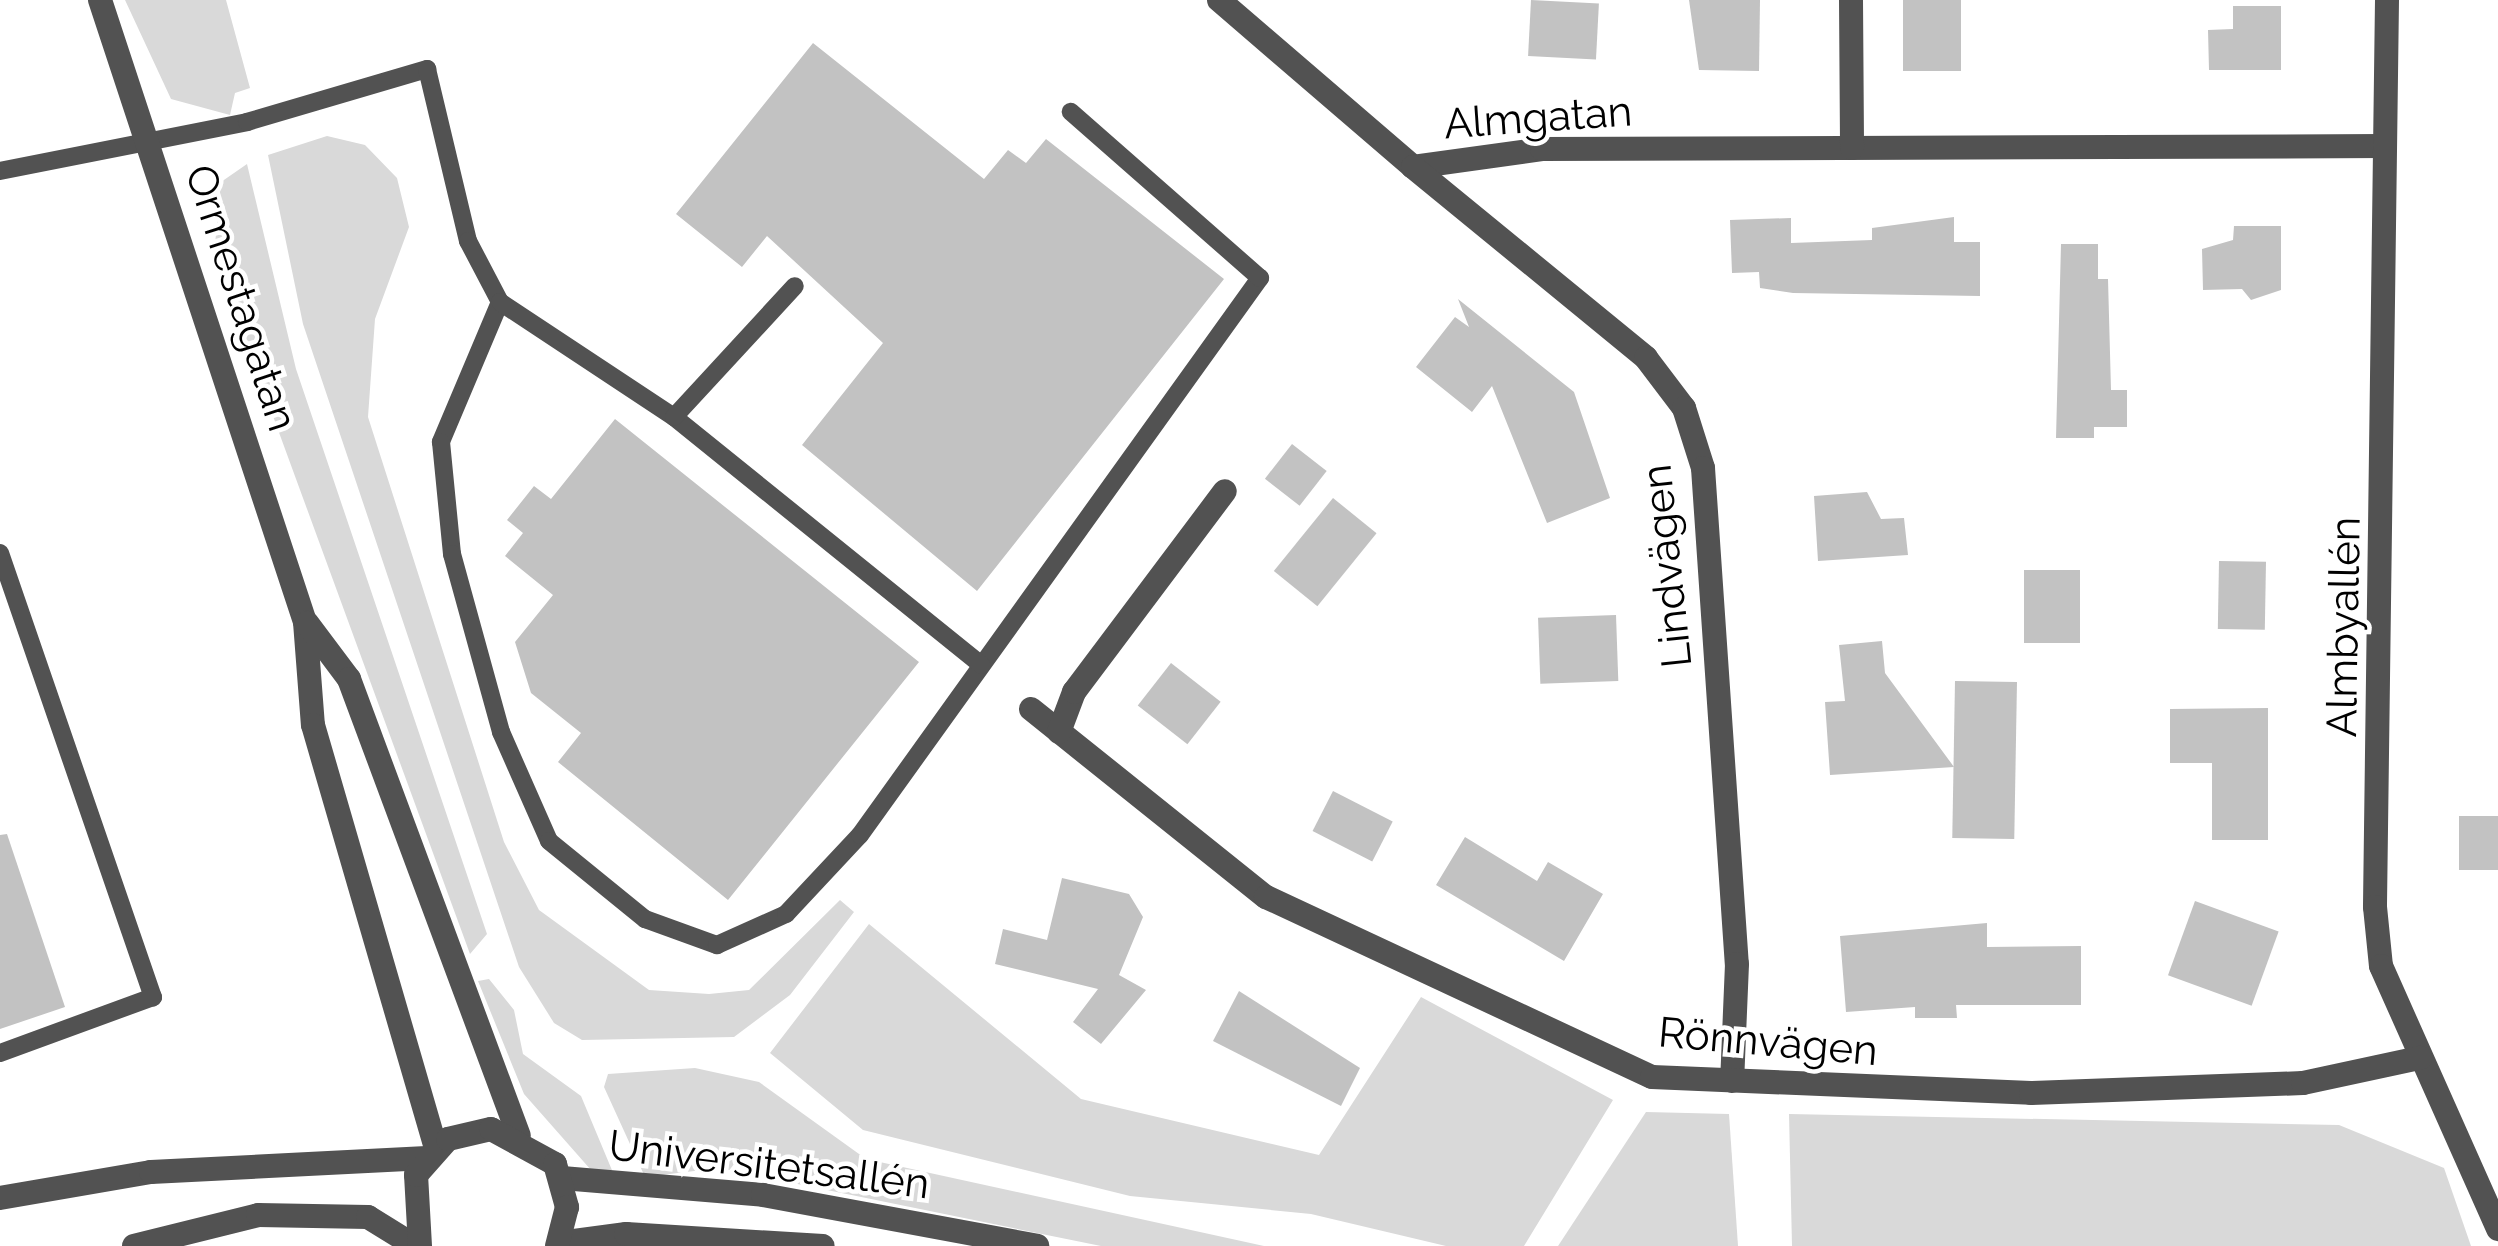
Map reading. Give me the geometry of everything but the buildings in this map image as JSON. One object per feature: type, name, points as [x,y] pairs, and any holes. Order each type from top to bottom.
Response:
[{"type":"street","name":"Ormestagatan","points":[[100,0],[305,622],[313,725],[432,1153]]},
{"type":"street","name":"Almgatan","points":[[1220,0],[1413,167],[1542,149],[2384,146]]},
{"type":"street","points":[[1851,0],[1852,148]]},
{"type":"street","name":"Almbyallén","points":[[2386,0],[2375,908],[2381,966],[2498,1229]]},
{"type":"street","name":"Lindvägen","points":[[1413,167],[1646,358],[1684,408],[1705,492],[1737,964],[1732,1081]]},
{"type":"street","points":[[1058,732],[1074,692],[1225,491]]},
{"type":"street","name":"Ormestagatan","points":[[305,622],[349,679],[519,1135]]},
{"type":"street","name":"Rönnvägen","points":[[1031,709],[1266,897],[1636,1070],[1732,1081],[2031,1093],[2303,1083],[2420,1058]]},
{"type":"street","points":[[0,1198],[151,1172],[432,1153],[476,1130],[519,1135],[562,1178],[558,1244]]},
{"type":"street","points":[[418,1246],[411,1195],[432,1153]]},
{"type":"street","name":"Universitetsallén","points":[[562,1178],[764,1196],[1036,1246]]},
{"type":"street","points":[[134,1246],[258,1215],[368,1217],[418,1246]]},
{"type":"street","name":"Universitetsallén","points":[[558,1244],[626,1234],[823,1246]]},
{"type":"lane","points":[[0,171],[150,145],[427,69],[468,242],[500,302],[674,417],[980,665]]},
{"type":"lane","points":[[500,302],[441,442],[452,554],[501,732],[549,841],[645,919],[717,945],[786,914],[860,835],[1260,278],[1071,112]]},
{"type":"lane","points":[[674,417],[795,286]]},
{"type":"lane","points":[[0,553],[153,998],[0,1053]]},
{"type":"shaded area","points":[[125,0],[226,0],[250,88],[235,93],[230,115],[171,99]]},
{"type":"shaded area","points":[[327,136],[365,145],[397,178],[409,227],[375,319],[368,417],[504,842],[539,910],[649,990],[709,994],[749,990],[840,900],[854,912],[790,995],[734,1037],[582,1040],[554,1023],[519,967],[303,324],[268,155]]},
{"type":"shaded area","points":[[247,164],[296,369],[487,934],[470,954],[214,255],[221,182]]},
{"type":"shaded area","points":[[869,924],[1081,1099],[1319,1155],[1421,997],[1613,1100],[1524,1246],[1446,1246],[1311,1214],[1130,1196],[863,1130],[770,1053]]},
{"type":"shaded area","points":[[489,979],[514,1010],[523,1054],[581,1096],[614,1175],[591,1170],[524,1094],[478,981]]},
{"type":"shaded area","points":[[695,1068],[759,1082],[866,1159],[1264,1246],[1101,1246],[719,1168],[645,1177],[604,1087],[608,1074]]},
{"type":"shaded area","points":[[1646,1112],[1729,1114],[1738,1246],[1558,1246]]},
{"type":"shaded area","points":[[1789,1114],[2339,1125],[2444,1168],[2471,1246],[1792,1246]]}]
